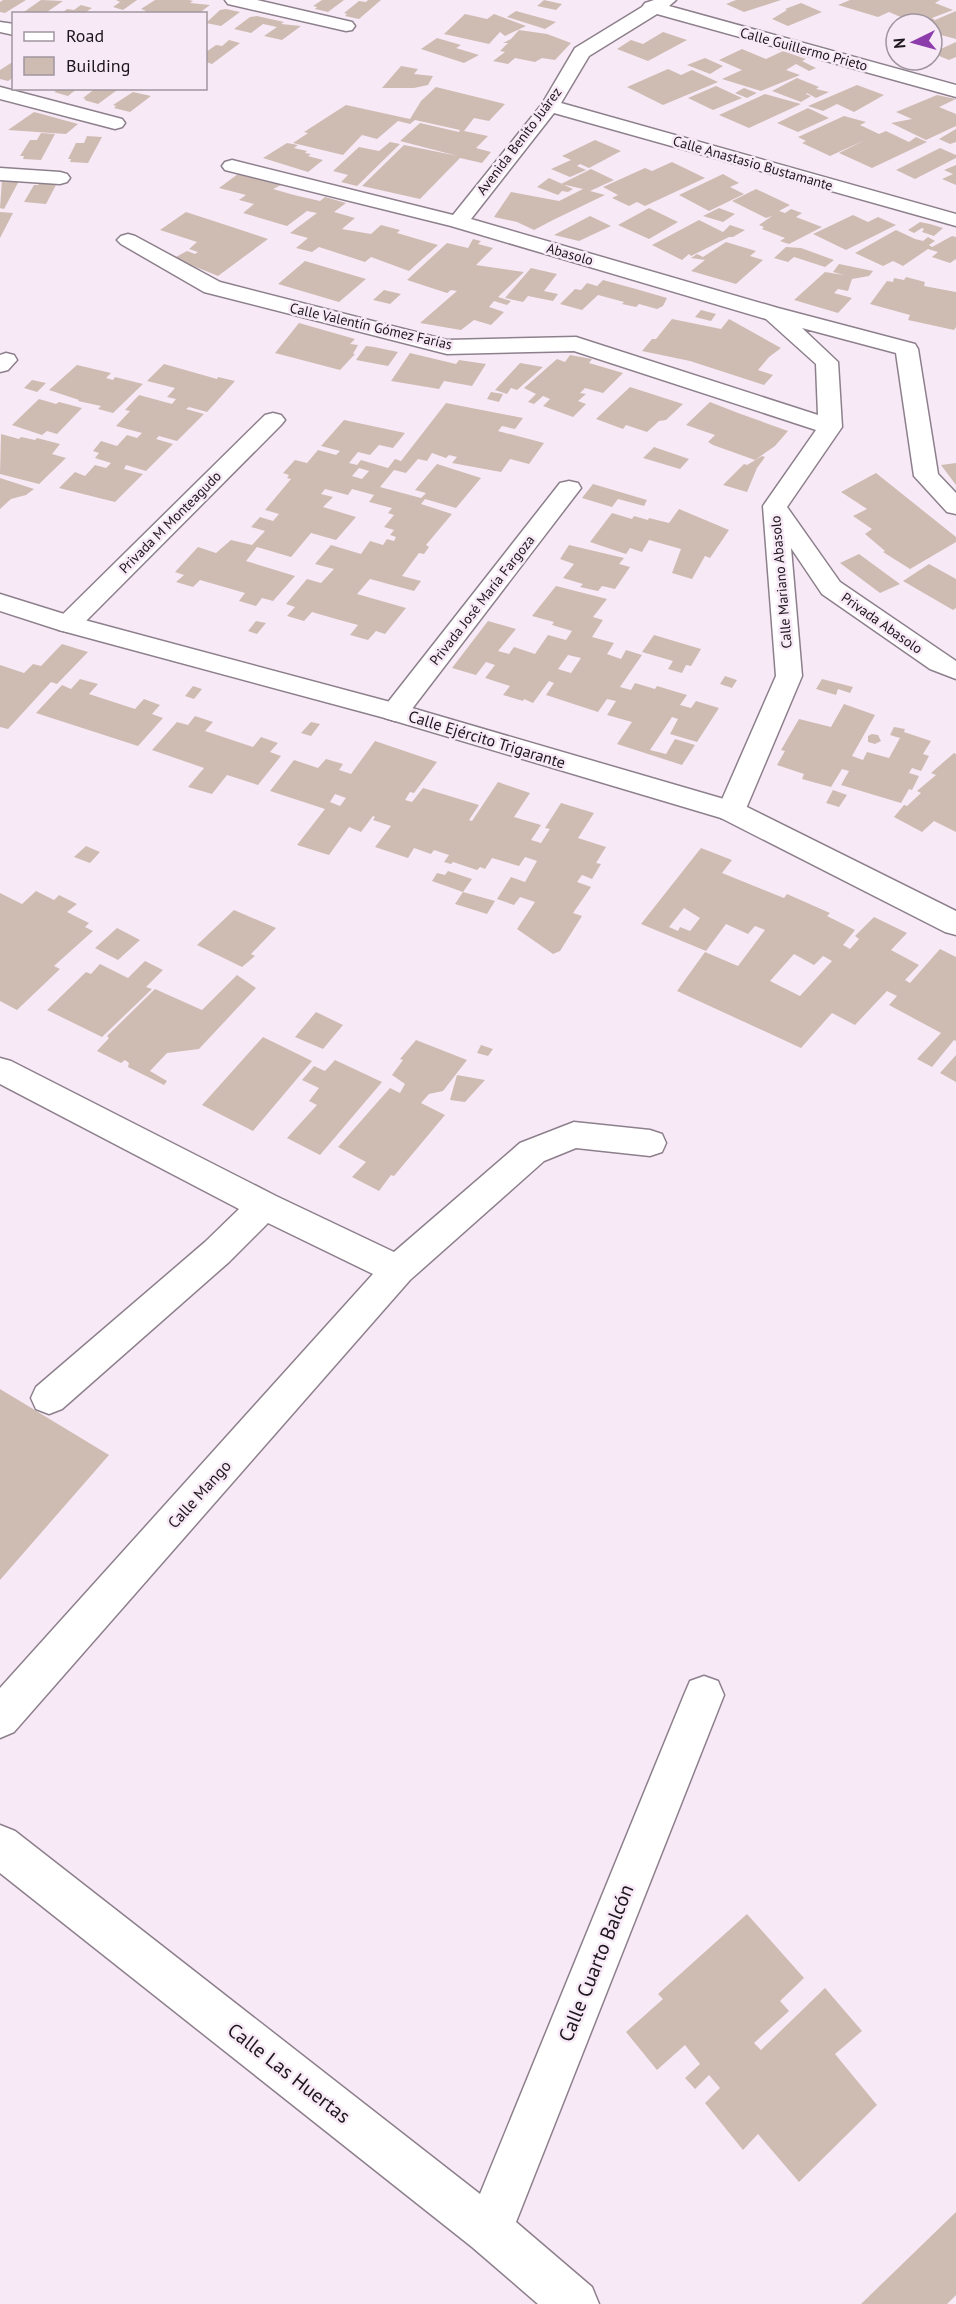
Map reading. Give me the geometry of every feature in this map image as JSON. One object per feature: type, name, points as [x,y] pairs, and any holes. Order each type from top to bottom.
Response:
[{"type":"street","points":[[234,0],[346,26]]},
{"type":"street","name":"Calle Guillermo Prieto","points":[[659,4],[956,91]]},
{"type":"street","name":"Avenida Benito Juárez","points":[[458,222],[550,106],[582,52],[659,4]]},
{"type":"street","points":[[0,93],[116,123]]},
{"type":"street","name":"Calle Anastasio Bustamante","points":[[550,106],[956,220]]},
{"type":"street","name":"Abasolo","points":[[232,166],[458,222],[770,313],[907,350],[926,476],[956,507]]},
{"type":"street","points":[[0,174],[60,178]]},
{"type":"street","name":"Calle Valentín Gómez Farías","points":[[128,240],[212,287],[447,347],[576,344],[830,427]]},
{"type":"street","points":[[770,313],[827,362],[830,427]]},
{"type":"street","name":"Privada M Monteagudo","points":[[68,624],[273,420]]},
{"type":"street","name":"Calle Mariano Abasolo","points":[[731,811],[789,676],[775,506],[830,427]]},
{"type":"street","name":"Privada José María Fargoza","points":[[395,712],[569,488]]},
{"type":"street","name":"Privada Abasolo","points":[[775,506],[831,588],[939,663],[956,671]]},
{"type":"street","name":"Calle Ejército Trigarante","points":[[0,602],[68,624],[395,712],[731,811],[956,924]]},
{"type":"street","points":[[0,1070],[264,1206],[398,1270]]},
{"type":"street","name":"Calle Mango","points":[[0,1718],[398,1270],[432,1238],[532,1152],[574,1135],[650,1143]]},
{"type":"street","points":[[49,1398],[217,1252],[264,1206]]},
{"type":"street","name":"Calle Cuarto Balcón","points":[[489,2230],[704,1695]]},
{"type":"street","name":"Calle Las Huertas","points":[[0,1846],[489,2230],[575,2304]]},
{"type":"building","points":[[26,0],[5,13],[0,12],[0,2]]},
{"type":"building","points":[[41,0],[63,1],[47,12],[24,12]]},
{"type":"building","points":[[116,0],[137,0],[123,10],[113,7],[120,2]]},
{"type":"building","points":[[155,0],[189,0],[193,1],[190,3],[210,5],[201,12],[145,12],[141,9]]},
{"type":"building","points":[[322,0],[344,0],[328,12],[315,9],[317,7],[313,6]]},
{"type":"building","points":[[381,0],[359,19],[345,16],[347,14],[344,13],[359,1]]},
{"type":"building","points":[[544,0],[562,4],[556,10],[537,6]]},
{"type":"building","points":[[736,0],[781,0],[744,12],[726,4]]},
{"type":"building","points":[[850,0],[940,0],[935,3],[953,10],[944,13],[884,12],[878,17],[838,5]]},
{"type":"building","points":[[801,3],[822,12],[788,26],[772,19],[787,10],[785,9]]},
{"type":"building","points":[[81,5],[92,8],[86,12],[63,12],[67,9],[74,10]]},
{"type":"building","points":[[220,10],[240,12],[221,26],[207,23]]},
{"type":"building","points":[[516,11],[556,22],[545,29],[507,17]]},
{"type":"building","points":[[956,11],[956,39],[944,36],[944,16]]},
{"type":"building","points":[[465,14],[487,19],[494,14],[526,26],[505,36],[500,32],[489,44],[444,34]]},
{"type":"building","points":[[257,16],[284,22],[281,24],[301,26],[282,40],[264,36],[277,27],[263,24],[251,33],[234,29],[250,17]]},
{"type":"building","points":[[519,30],[547,34],[571,43],[555,60],[542,58],[535,62],[515,58],[508,64],[493,61],[505,52],[500,51],[508,43],[503,43],[511,39]]},
{"type":"building","points":[[663,32],[687,40],[648,61],[617,49],[631,40],[643,44]]},
{"type":"building","points":[[437,38],[461,45],[456,48],[479,55],[464,63],[421,49]]},
{"type":"building","points":[[229,40],[240,43],[212,64],[207,62],[207,51],[216,45],[222,46]]},
{"type":"building","points":[[956,42],[956,57],[949,60],[944,58],[944,48]]},
{"type":"building","points":[[742,49],[766,59],[783,51],[806,59],[802,61],[816,68],[809,71],[796,64],[786,70],[800,75],[761,91],[722,79],[742,70],[719,60]]},
{"type":"building","points":[[705,58],[723,66],[710,74],[687,65]]},
{"type":"building","points":[[12,62],[12,78],[8,81],[0,79],[0,70]]},
{"type":"building","points":[[401,66],[418,69],[414,74],[433,76],[428,85],[414,88],[382,88]]},
{"type":"building","points":[[668,69],[681,75],[692,70],[718,82],[663,105],[627,87]]},
{"type":"building","points":[[797,78],[819,87],[816,89],[829,92],[816,98],[807,93],[811,96],[801,102],[772,91]]},
{"type":"building","points":[[857,85],[884,95],[854,112],[837,104],[823,111],[808,106]]},
{"type":"building","points":[[716,86],[742,98],[713,110],[688,98]]},
{"type":"building","points":[[436,87],[505,104],[489,121],[474,118],[464,131],[488,136],[476,148],[491,152],[482,163],[460,158],[420,199],[362,186],[404,145],[458,156],[400,141],[420,123],[459,132],[460,130],[415,120],[410,124],[398,121],[377,139],[362,135],[343,155],[293,143],[308,133],[304,132],[346,105],[410,119],[421,101]]},
{"type":"building","points":[[744,88],[757,93],[747,98],[735,93]]},
{"type":"building","points":[[54,90],[76,90],[68,96],[54,92],[56,91]]},
{"type":"building","points":[[93,90],[117,90],[98,104],[83,98]]},
{"type":"building","points":[[133,92],[151,96],[130,112],[114,108],[116,106],[113,105]]},
{"type":"building","points":[[765,94],[801,104],[749,128],[719,115]]},
{"type":"building","points":[[937,95],[956,99],[939,107],[956,114],[956,126],[926,140],[891,123],[912,119],[896,112]]},
{"type":"building","points":[[808,108],[829,118],[798,132],[777,123]]},
{"type":"building","points":[[34,112],[78,124],[66,134],[8,130]]},
{"type":"building","points":[[844,116],[866,122],[860,125],[879,134],[886,131],[909,142],[916,137],[927,142],[872,168],[839,153],[865,140],[830,156],[802,143],[806,141],[798,137]]},
{"type":"building","points":[[956,129],[956,142],[950,144],[939,139]]},
{"type":"building","points":[[41,133],[55,134],[41,160],[23,159],[24,156],[20,156],[30,140],[37,140]]},
{"type":"building","points":[[87,136],[102,137],[88,163],[70,162],[71,159],[68,159],[76,143],[84,143]]},
{"type":"building","points":[[595,140],[621,151],[589,168],[580,164],[577,166],[586,170],[570,177],[551,169],[571,160],[562,156]]},
{"type":"building","points":[[390,142],[400,144],[357,186],[341,182],[348,175],[333,171],[359,147],[379,151]]},
{"type":"building","points":[[287,143],[298,145],[294,148],[307,151],[305,153],[311,154],[308,156],[323,160],[308,172],[263,158]]},
{"type":"building","points":[[940,148],[956,155],[956,158],[915,179],[896,170]]},
{"type":"building","points":[[672,162],[705,178],[645,206],[637,202],[629,206],[612,198],[618,195],[603,187],[645,168],[652,171]]},
{"type":"building","points":[[956,165],[956,185],[942,179],[953,174],[944,170]]},
{"type":"building","points":[[591,169],[614,180],[590,191],[605,195],[534,230],[517,222],[494,217],[511,192],[559,201],[583,189],[561,184]]},
{"type":"building","points":[[238,174],[281,185],[273,189],[294,195],[320,201],[325,197],[346,203],[334,212],[355,218],[342,229],[371,234],[381,225],[400,230],[397,233],[438,245],[409,271],[371,257],[365,262],[319,247],[312,252],[296,248],[308,238],[290,233],[317,213],[307,211],[287,226],[243,213],[254,204],[239,200],[246,195],[219,188]]},
{"type":"building","points":[[723,174],[739,183],[730,187],[744,194],[709,211],[679,195]]},
{"type":"building","points":[[549,178],[573,189],[568,192],[562,191],[558,195],[537,187]]},
{"type":"building","points":[[2,180],[19,181],[4,209],[0,208]]},
{"type":"building","points":[[40,182],[57,183],[46,204],[24,202],[34,185]]},
{"type":"building","points":[[756,189],[790,205],[779,211],[785,213],[791,209],[802,213],[796,217],[822,227],[789,244],[780,241],[785,238],[762,229],[764,227],[759,225],[772,216],[766,218],[732,201]]},
{"type":"building","points":[[649,208],[678,222],[649,239],[618,225]]},
{"type":"building","points":[[719,208],[735,214],[723,222],[703,216]]},
{"type":"building","points":[[0,212],[13,213],[0,238]]},
{"type":"building","points":[[186,212],[268,239],[218,276],[174,258],[187,251],[195,254],[198,252],[189,249],[197,242],[160,230]]},
{"type":"building","points":[[853,215],[868,222],[878,217],[896,225],[846,250],[813,234]]},
{"type":"building","points":[[590,216],[611,226],[579,241],[554,235]]},
{"type":"building","points":[[699,220],[723,232],[730,225],[745,230],[691,256],[689,254],[682,260],[652,245]]},
{"type":"building","points":[[920,222],[943,228],[934,236],[922,232],[924,229],[922,228],[914,233],[908,230]]},
{"type":"building","points":[[896,230],[923,241],[928,237],[935,241],[929,245],[932,247],[952,236],[956,237],[956,259],[950,263],[932,257],[938,252],[928,249],[903,266],[893,261],[883,266],[855,253]]},
{"type":"building","points":[[473,239],[481,241],[478,244],[493,248],[476,265],[524,272],[498,297],[511,301],[507,305],[494,301],[489,307],[504,312],[491,325],[474,320],[461,330],[420,323],[457,291],[451,290],[447,293],[407,280],[447,243],[468,248]]},
{"type":"building","points":[[726,242],[756,251],[750,256],[763,260],[736,284],[691,271],[705,260],[691,258],[697,254],[703,257]]},
{"type":"building","points":[[786,247],[801,248],[834,260],[825,267],[794,257],[788,262],[774,258]]},
{"type":"building","points":[[305,261],[366,279],[339,302],[278,284]]},
{"type":"building","points":[[839,264],[873,271],[869,276],[852,279],[848,291],[838,289],[834,293],[852,298],[838,313],[794,300],[825,272],[844,275],[833,272]]},
{"type":"building","points":[[531,268],[557,274],[544,291],[558,294],[553,301],[528,296],[523,302],[505,298]]},
{"type":"building","points":[[906,277],[925,282],[924,286],[956,292],[956,327],[954,330],[908,320],[910,315],[870,304],[887,281],[893,282],[894,278],[904,280]]},
{"type":"building","points":[[603,280],[667,298],[663,306],[657,309],[639,304],[636,307],[622,304],[624,302],[598,295],[582,310],[560,304],[575,289],[581,290],[587,283],[597,286]]},
{"type":"building","points":[[384,290],[401,294],[390,304],[373,300]]},
{"type":"building","points":[[701,310],[716,314],[711,321],[695,317]]},
{"type":"building","points":[[672,319],[721,329],[729,319],[781,348],[758,370],[773,375],[764,385],[690,361],[642,351],[652,339],[656,339]]},
{"type":"building","points":[[299,323],[355,339],[350,344],[358,345],[353,354],[355,354],[340,370],[275,353]]},
{"type":"building","points":[[366,346],[398,352],[388,366],[356,360]]},
{"type":"building","points":[[410,353],[456,364],[459,360],[486,364],[472,386],[444,381],[439,389],[391,381]]},
{"type":"building","points":[[570,355],[592,359],[589,363],[623,373],[603,393],[585,388],[580,393],[586,394],[578,401],[586,404],[573,417],[543,406],[550,399],[543,396],[534,404],[528,402],[536,394],[524,388],[557,359],[565,362]]},
{"type":"building","points":[[520,363],[543,367],[517,390],[511,388],[507,394],[495,390]]},
{"type":"building","points":[[164,364],[217,379],[218,377],[235,381],[207,412],[189,407],[186,409],[204,414],[177,441],[159,436],[156,439],[173,444],[146,471],[126,465],[124,469],[143,474],[115,502],[59,488],[75,472],[85,476],[95,465],[106,468],[111,463],[95,458],[99,453],[93,451],[101,441],[117,446],[127,435],[137,438],[142,433],[116,426],[130,411],[125,410],[139,395],[172,404],[176,399],[167,397],[175,388],[147,381]]},
{"type":"building","points":[[77,365],[111,373],[106,378],[113,380],[115,377],[143,384],[113,413],[98,409],[101,406],[78,401],[49,390]]},
{"type":"building","points":[[32,380],[46,383],[37,392],[24,388]]},
{"type":"building","points":[[630,387],[683,404],[666,420],[659,421],[647,432],[626,425],[623,429],[596,419]]},
{"type":"building","points":[[491,392],[503,394],[499,402],[487,399]]},
{"type":"building","points":[[39,399],[82,408],[57,434],[47,431],[42,435],[12,425]]},
{"type":"building","points":[[710,402],[788,431],[775,446],[755,460],[713,445],[708,442],[715,435],[686,425]]},
{"type":"building","points":[[446,403],[523,418],[515,429],[502,426],[498,431],[544,443],[529,464],[510,459],[501,472],[452,463],[457,457],[449,455],[446,458],[432,453],[427,461],[418,459],[406,473],[394,470],[380,487],[421,498],[426,493],[415,490],[437,464],[481,478],[456,508],[425,499],[421,504],[452,514],[426,545],[429,547],[424,554],[419,553],[402,576],[421,581],[414,591],[370,579],[357,594],[406,608],[385,634],[376,631],[368,640],[350,635],[358,625],[312,612],[304,621],[287,616],[295,607],[286,604],[307,579],[321,583],[334,569],[315,564],[331,545],[361,554],[370,541],[383,545],[387,539],[394,541],[396,537],[390,535],[394,530],[384,527],[394,515],[388,513],[392,508],[369,502],[374,495],[352,489],[348,495],[325,489],[321,494],[333,497],[323,507],[356,517],[336,540],[311,533],[291,557],[257,547],[246,561],[295,576],[273,601],[262,598],[256,606],[239,601],[245,593],[200,580],[193,587],[176,582],[184,575],[175,572],[198,547],[216,553],[231,540],[252,545],[265,531],[251,527],[260,517],[273,521],[279,514],[265,510],[291,479],[287,478],[289,475],[283,473],[295,460],[307,463],[318,450],[336,455],[340,451],[321,446],[344,420],[405,433],[393,448],[379,445],[370,455],[358,452],[349,463],[357,465],[361,460],[388,468],[395,459],[401,461]],"holes":[[[359,468],[369,471],[362,479],[352,476]]]},
{"type":"building","points":[[1,434],[19,439],[21,437],[35,440],[37,438],[60,444],[52,454],[66,458],[39,484],[0,474]]},
{"type":"building","points":[[654,447],[689,459],[680,469],[643,458]]},
{"type":"building","points":[[762,456],[765,457],[757,468],[747,492],[723,485],[744,464],[747,465]]},
{"type":"building","points":[[956,463],[956,485],[941,465]]},
{"type":"building","points":[[876,473],[956,537],[956,542],[910,569],[883,552],[885,551],[865,534],[872,529],[853,516],[867,509],[841,492]]},
{"type":"building","points":[[0,478],[34,489],[26,495],[11,499],[0,509]]},
{"type":"building","points":[[593,484],[647,500],[644,506],[618,499],[612,507],[582,498]]},
{"type":"building","points":[[679,509],[729,530],[710,558],[705,556],[692,579],[672,573],[681,549],[649,540],[642,552],[630,548],[626,554],[590,542],[612,513],[632,519],[634,516],[669,523]]},
{"type":"building","points":[[569,545],[624,558],[619,564],[630,567],[615,589],[602,586],[598,591],[580,587],[583,584],[563,578],[574,564],[560,559]]},
{"type":"building","points":[[859,554],[900,584],[880,593],[840,563]]},
{"type":"building","points":[[929,564],[956,579],[956,608],[953,610],[903,581]]},
{"type":"building","points":[[556,586],[607,599],[593,617],[603,620],[592,637],[614,643],[607,654],[621,659],[626,650],[642,655],[620,687],[631,690],[635,683],[655,689],[657,686],[687,695],[680,705],[691,708],[696,701],[719,708],[697,742],[670,734],[678,719],[672,717],[650,750],[666,754],[675,739],[695,745],[682,765],[617,744],[632,722],[607,715],[616,701],[607,699],[598,712],[546,695],[554,683],[549,681],[533,703],[524,699],[523,701],[503,695],[510,686],[485,678],[495,665],[486,662],[476,675],[452,668],[488,621],[516,629],[498,651],[509,654],[514,647],[535,654],[548,635],[566,640],[572,631],[552,625],[554,622],[532,616]],"holes":[[[568,655],[581,658],[571,673],[558,669]]]},
{"type":"building","points":[[256,621],[266,623],[257,634],[248,631]]},
{"type":"building","points":[[654,635],[701,649],[691,666],[686,665],[682,673],[668,669],[673,661],[642,652]]},
{"type":"building","points":[[62,644],[88,652],[57,684],[51,682],[8,729],[0,727],[0,665],[24,673],[33,664],[41,666]]},
{"type":"building","points":[[725,676],[737,680],[732,688],[720,684]]},
{"type":"building","points":[[80,679],[98,684],[89,694],[135,709],[144,699],[160,705],[152,714],[163,718],[138,746],[36,713],[62,685],[71,689]]},
{"type":"building","points":[[822,679],[853,687],[850,693],[838,689],[836,695],[816,689]]},
{"type":"building","points":[[193,686],[202,689],[194,699],[185,696]]},
{"type":"building","points":[[844,704],[875,715],[852,756],[863,760],[867,752],[889,758],[900,738],[890,735],[894,727],[905,729],[904,732],[931,741],[923,754],[929,756],[921,771],[912,768],[909,773],[919,776],[912,790],[909,789],[901,803],[841,785],[849,771],[842,769],[831,787],[802,779],[804,774],[777,765],[785,751],[781,750],[799,719],[831,727]]},
{"type":"building","points":[[195,716],[213,722],[205,731],[253,747],[261,737],[278,743],[270,752],[281,756],[258,785],[227,775],[212,794],[188,787],[204,768],[152,750],[177,722],[188,725]]},
{"type":"building","points":[[311,722],[320,724],[311,736],[301,733]]},
{"type":"building","points":[[878,735],[881,741],[875,744],[868,742],[868,736]]},
{"type":"building","points":[[375,741],[437,762],[414,793],[410,792],[405,800],[412,802],[423,788],[479,805],[469,820],[472,821],[498,782],[530,793],[514,817],[541,825],[531,840],[541,843],[550,829],[545,828],[561,803],[594,813],[578,838],[606,847],[596,863],[601,864],[592,879],[582,875],[577,882],[591,887],[573,913],[582,916],[560,951],[553,954],[517,929],[535,902],[520,897],[514,905],[497,899],[511,877],[525,882],[537,861],[525,857],[519,866],[492,858],[485,869],[480,867],[477,870],[453,862],[451,864],[444,862],[449,855],[434,850],[431,854],[414,848],[408,858],[375,847],[391,826],[373,820],[375,817],[373,816],[361,832],[349,827],[329,855],[297,845],[325,809],[270,791],[294,760],[318,768],[326,759],[343,764],[339,770],[351,774]],"holes":[[[335,794],[346,798],[340,806],[330,802]]]},
{"type":"building","points":[[954,753],[956,754],[956,832],[934,821],[922,832],[894,817],[904,805],[907,806],[921,793],[917,791],[936,775],[931,773]]},
{"type":"building","points":[[833,790],[847,795],[839,807],[826,803]]},
{"type":"building","points":[[86,846],[100,852],[90,863],[74,857]]},
{"type":"building","points":[[701,848],[732,860],[722,873],[784,898],[787,894],[830,913],[827,916],[855,930],[843,945],[850,949],[859,939],[855,936],[874,917],[907,933],[891,950],[919,965],[905,980],[910,983],[940,949],[956,957],[956,1041],[954,1040],[932,1067],[917,1059],[941,1033],[889,1005],[897,996],[887,991],[855,1025],[832,1013],[801,1048],[677,991],[705,952],[738,966],[765,930],[755,926],[748,934],[726,924],[706,951],[641,924]],"holes":[[[684,908],[700,918],[690,931],[680,927],[678,931],[669,927]],[[794,954],[814,965],[823,956],[832,961],[800,996],[770,981]]]},
{"type":"building","points":[[448,871],[472,879],[463,892],[432,881],[437,873],[445,875]]},
{"type":"building","points":[[36,891],[54,900],[59,895],[77,904],[67,912],[89,923],[85,927],[93,931],[54,966],[60,969],[17,1010],[0,1001],[0,893],[22,904]]},
{"type":"building","points":[[463,892],[495,901],[487,914],[455,904]]},
{"type":"building","points":[[234,910],[276,928],[251,954],[255,956],[242,967],[197,945]]},
{"type":"building","points":[[117,928],[140,940],[118,960],[95,948]]},
{"type":"building","points":[[145,961],[163,970],[146,987],[152,989],[102,1037],[47,1010],[86,972],[91,974],[100,964],[128,978]]},
{"type":"building","points":[[237,975],[256,988],[199,1049],[167,1053],[150,1071],[167,1081],[164,1085],[128,1067],[129,1063],[125,1060],[121,1063],[97,1051],[109,1038],[107,1036],[155,989],[202,1010]]},
{"type":"building","points":[[316,1012],[343,1025],[323,1049],[295,1037]]},
{"type":"building","points":[[263,1037],[312,1061],[253,1131],[202,1105]]},
{"type":"building","points":[[416,1040],[467,1060],[443,1091],[429,1094],[421,1103],[445,1115],[379,1191],[352,1177],[366,1162],[338,1147],[390,1088],[400,1093],[405,1084],[392,1075],[403,1060],[400,1059]]},
{"type":"building","points":[[481,1045],[493,1049],[488,1056],[477,1053]]},
{"type":"building","points":[[956,1055],[956,1082],[940,1073]]},
{"type":"building","points":[[335,1060],[382,1082],[320,1155],[287,1138],[317,1105],[309,1101],[319,1088],[302,1080],[314,1066],[325,1071]]},
{"type":"building","points":[[457,1075],[485,1080],[465,1102],[450,1100]]},
{"type":"building","points":[[0,1389],[109,1455],[0,1580]]},
{"type":"building","points":[[747,1914],[804,1978],[780,2001],[789,2011],[754,2043],[761,2050],[825,1988],[862,2031],[835,2054],[877,2105],[799,2182],[758,2134],[743,2150],[705,2103],[720,2088],[709,2075],[695,2089],[685,2078],[700,2064],[685,2045],[657,2070],[626,2032],[663,1999],[658,1994]]},
{"type":"building","points":[[956,2212],[956,2295],[947,2304],[861,2304]]}]
